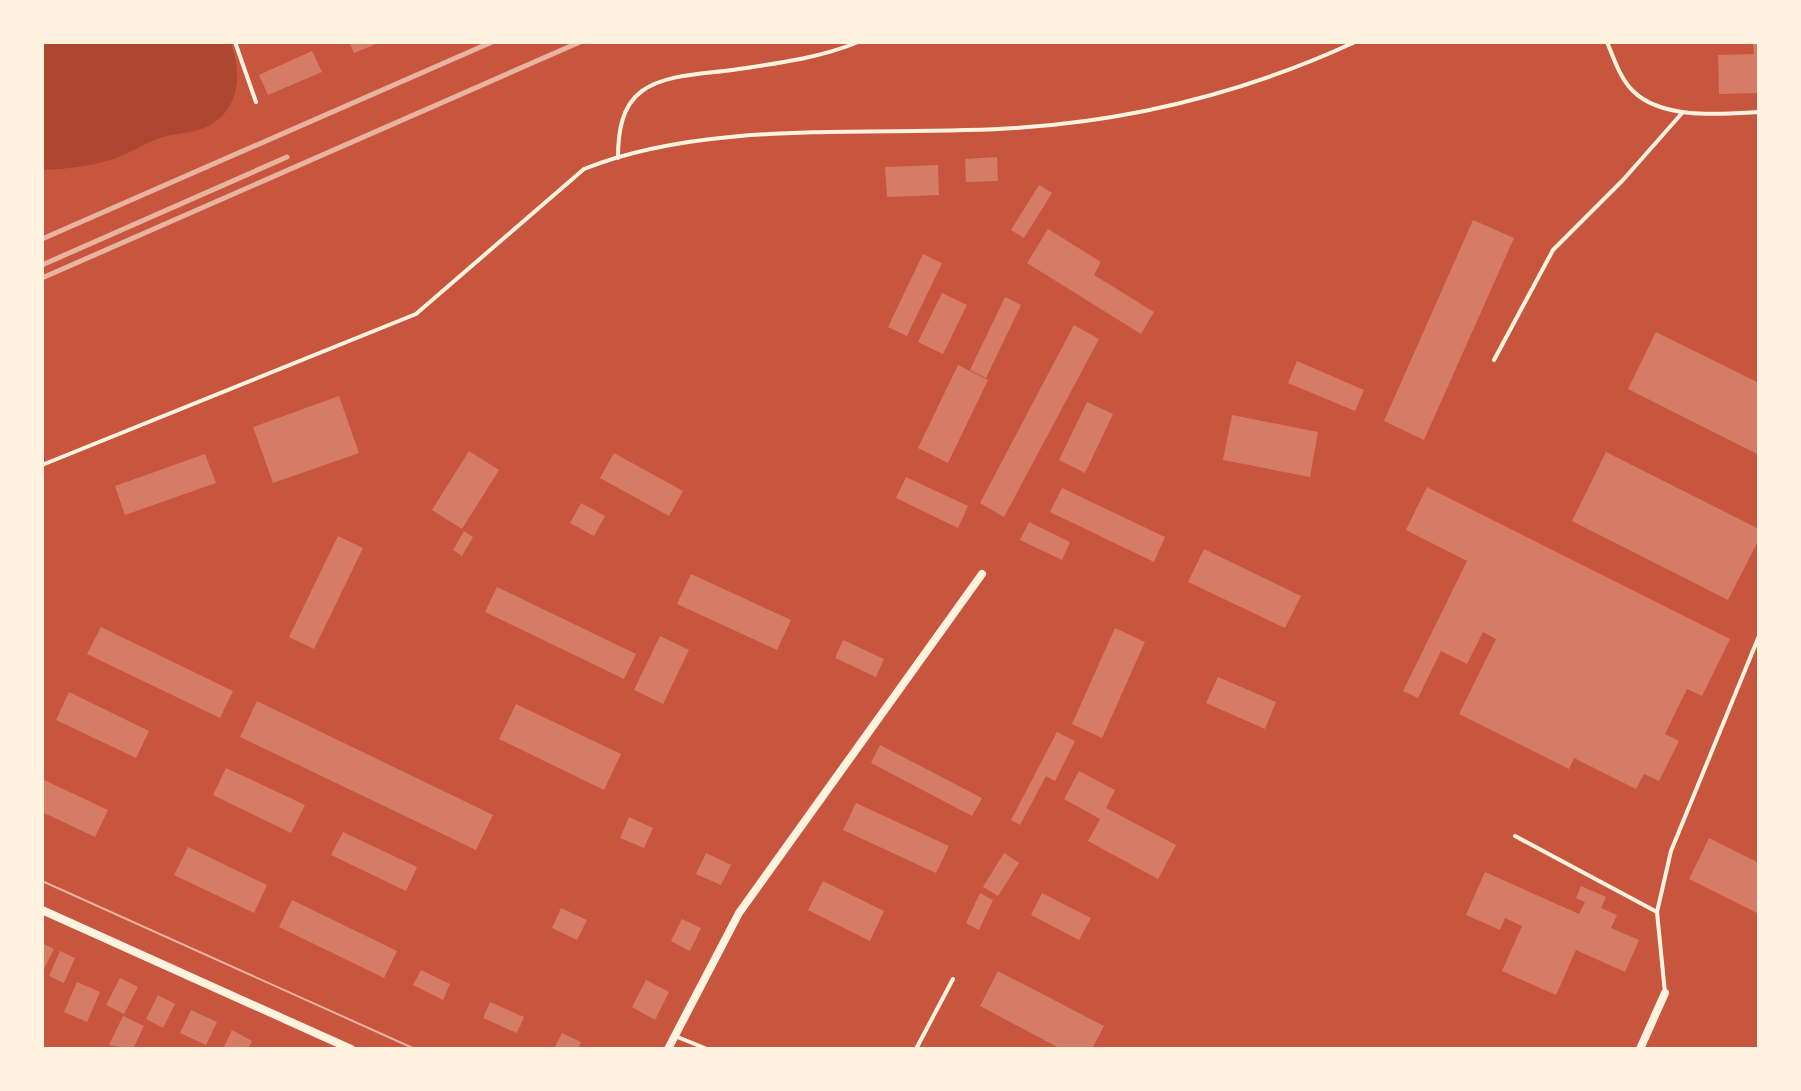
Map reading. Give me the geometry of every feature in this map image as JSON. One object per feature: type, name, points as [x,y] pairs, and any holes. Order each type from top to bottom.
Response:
[{"type":"street","points":[[668,1049],[739,913],[982,574]]},
{"type":"street","points":[[42,910],[351,1049]]},
{"type":"street","points":[[1640,1049],[1665,993]]},
{"type":"lane","points":[[235,42],[256,102]]},
{"type":"lane","points":[[618,158],[622,120],[631,101],[644,89],[661,82],[743,68],[858,42]]},
{"type":"lane","points":[[42,465],[416,314],[584,169],[618,158],[753,136],[1015,128],[1113,118],[1159,110],[1230,90],[1355,42]]},
{"type":"lane","points":[[1607,42],[1634,93],[1653,104],[1683,112],[1759,112]]},
{"type":"lane","points":[[1494,360],[1553,250],[1634,169],[1683,112]]},
{"type":"lane","points":[[1665,993],[1657,912],[1671,851],[1759,636]]},
{"type":"lane","points":[[1515,836],[1657,912]]},
{"type":"lane","points":[[916,1049],[953,979]]},
{"type":"lane","points":[[675,1036],[707,1049]]},
{"type":"shaded area","points":[[42,42],[230,42],[237,67],[235,93],[224,114],[201,129],[160,138],[102,162],[42,170]]},
{"type":"building","points":[[349,42],[381,42],[354,53]]},
{"type":"building","points":[[1753,42],[1759,42],[1759,93],[1719,94],[1718,55],[1754,54]]},
{"type":"building","points":[[312,51],[322,72],[268,95],[259,75]]},
{"type":"building","points":[[997,157],[998,181],[966,182],[965,159]]},
{"type":"building","points":[[938,165],[939,195],[887,197],[885,167]]},
{"type":"building","points":[[1039,185],[1052,193],[1024,238],[1011,230]]},
{"type":"building","points":[[1473,220],[1514,238],[1424,440],[1384,421]]},
{"type":"building","points":[[1048,229],[1101,262],[1094,275],[1154,312],[1141,334],[1027,263]]},
{"type":"building","points":[[923,254],[942,263],[907,336],[888,327]]},
{"type":"building","points":[[942,293],[967,305],[943,354],[918,342]]},
{"type":"building","points":[[1005,297],[1021,305],[986,378],[970,370]]},
{"type":"building","points":[[1074,325],[1099,339],[1004,517],[980,503]]},
{"type":"building","points":[[1656,332],[1759,383],[1759,455],[1628,389]]},
{"type":"building","points":[[1297,361],[1364,390],[1355,411],[1288,383]]},
{"type":"building","points":[[958,365],[988,380],[948,463],[918,448]]},
{"type":"building","points":[[339,396],[359,453],[273,483],[253,427]]},
{"type":"building","points":[[1087,402],[1113,414],[1085,473],[1059,460]]},
{"type":"building","points":[[1232,415],[1318,432],[1310,477],[1223,460]]},
{"type":"building","points":[[469,451],[499,470],[462,529],[432,510]]},
{"type":"building","points":[[1606,452],[1759,529],[1759,539],[1728,600],[1572,521]]},
{"type":"building","points":[[614,453],[683,491],[669,516],[600,478]]},
{"type":"building","points":[[205,454],[216,483],[125,515],[115,486]]},
{"type":"building","points":[[906,477],[968,506],[958,528],[896,498]]},
{"type":"building","points":[[1427,487],[1730,639],[1702,696],[1687,689],[1665,734],[1679,741],[1659,781],[1644,774],[1636,789],[1574,758],[1569,769],[1459,714],[1496,639],[1483,632],[1467,664],[1441,651],[1418,698],[1403,691],[1467,561],[1406,530]]},
{"type":"building","points":[[1062,488],[1165,537],[1154,562],[1050,512]]},
{"type":"building","points":[[581,503],[605,516],[594,536],[570,523]]},
{"type":"building","points":[[1029,522],[1070,542],[1062,560],[1020,540]]},
{"type":"building","points":[[464,531],[473,537],[462,556],[453,550]]},
{"type":"building","points":[[338,536],[363,548],[314,649],[289,637]]},
{"type":"building","points":[[1204,549],[1301,596],[1285,628],[1188,582]]},
{"type":"building","points":[[691,574],[791,620],[777,650],[677,604]]},
{"type":"building","points":[[497,587],[636,654],[624,679],[485,612]]},
{"type":"building","points":[[101,627],[233,691],[220,718],[87,654]]},
{"type":"building","points":[[1115,628],[1145,642],[1102,738],[1072,724]]},
{"type":"building","points":[[660,636],[689,650],[663,704],[634,690]]},
{"type":"building","points":[[843,640],[884,659],[876,677],[835,658]]},
{"type":"building","points":[[1218,677],[1276,702],[1265,729],[1206,703]]},
{"type":"building","points":[[69,692],[149,731],[136,758],[56,720]]},
{"type":"building","points":[[257,701],[493,815],[476,850],[240,737]]},
{"type":"building","points":[[516,704],[621,754],[604,790],[499,739]]},
{"type":"building","points":[[1057,732],[1075,741],[1055,781],[1046,776],[1020,825],[1011,820]]},
{"type":"building","points":[[880,745],[982,798],[972,816],[871,763]]},
{"type":"building","points":[[226,768],[305,805],[291,833],[213,795]]},
{"type":"building","points":[[1079,771],[1115,790],[1106,808],[1176,845],[1158,879],[1088,841],[1100,819],[1064,799]]},
{"type":"building","points":[[42,779],[108,810],[95,837],[42,812]]},
{"type":"building","points":[[856,803],[949,846],[936,873],[843,830]]},
{"type":"building","points":[[629,817],[653,828],[644,848],[620,838]]},
{"type":"building","points":[[343,832],[417,867],[406,891],[331,855]]},
{"type":"building","points":[[1709,838],[1759,863],[1759,914],[1689,879]]},
{"type":"building","points":[[188,847],[267,885],[254,913],[174,875]]},
{"type":"building","points":[[706,853],[731,865],[721,885],[696,874]]},
{"type":"building","points":[[1004,853],[1019,863],[998,896],[983,887]]},
{"type":"building","points":[[1485,872],[1579,914],[1585,902],[1576,898],[1581,886],[1606,897],[1601,908],[1617,915],[1611,928],[1639,940],[1625,972],[1576,950],[1556,995],[1502,971],[1522,926],[1505,918],[1500,930],[1466,915]]},
{"type":"building","points":[[823,881],[884,911],[870,941],[808,910]]},
{"type":"building","points":[[980,893],[993,900],[979,930],[966,923]]},
{"type":"building","points":[[1042,893],[1091,918],[1079,940],[1031,915]]},
{"type":"building","points":[[292,900],[397,951],[384,978],[279,927]]},
{"type":"building","points":[[561,908],[587,920],[577,940],[552,928]]},
{"type":"building","points":[[682,919],[701,928],[690,951],[671,941]]},
{"type":"building","points":[[42,943],[54,949],[44,969],[42,968]]},
{"type":"building","points":[[60,951],[75,958],[64,983],[49,976]]},
{"type":"building","points":[[421,970],[450,984],[443,1000],[413,985]]},
{"type":"building","points":[[998,971],[1104,1026],[1092,1049],[1061,1049],[980,1006]]},
{"type":"building","points":[[120,978],[138,987],[124,1014],[106,1005]]},
{"type":"building","points":[[646,980],[669,992],[655,1020],[632,1007]]},
{"type":"building","points":[[77,982],[100,992],[87,1022],[64,1012]]},
{"type":"building","points":[[158,995],[175,1004],[163,1028],[146,1019]]},
{"type":"building","points":[[490,1002],[524,1017],[517,1033],[483,1018]]},
{"type":"building","points":[[191,1010],[217,1022],[206,1045],[180,1033]]},
{"type":"building","points":[[123,1016],[144,1026],[133,1049],[109,1045]]},
{"type":"building","points":[[232,1030],[252,1041],[248,1049],[223,1049]]},
{"type":"building","points":[[562,1033],[581,1042],[578,1049],[554,1049]]},
{"type":"tram line","points":[[42,881],[415,1049]]},
{"type":"railway","points":[[42,239],[492,42]]},
{"type":"railway","points":[[42,278],[580,42]]},
{"type":"railway","points":[[42,265],[287,157]]}]
